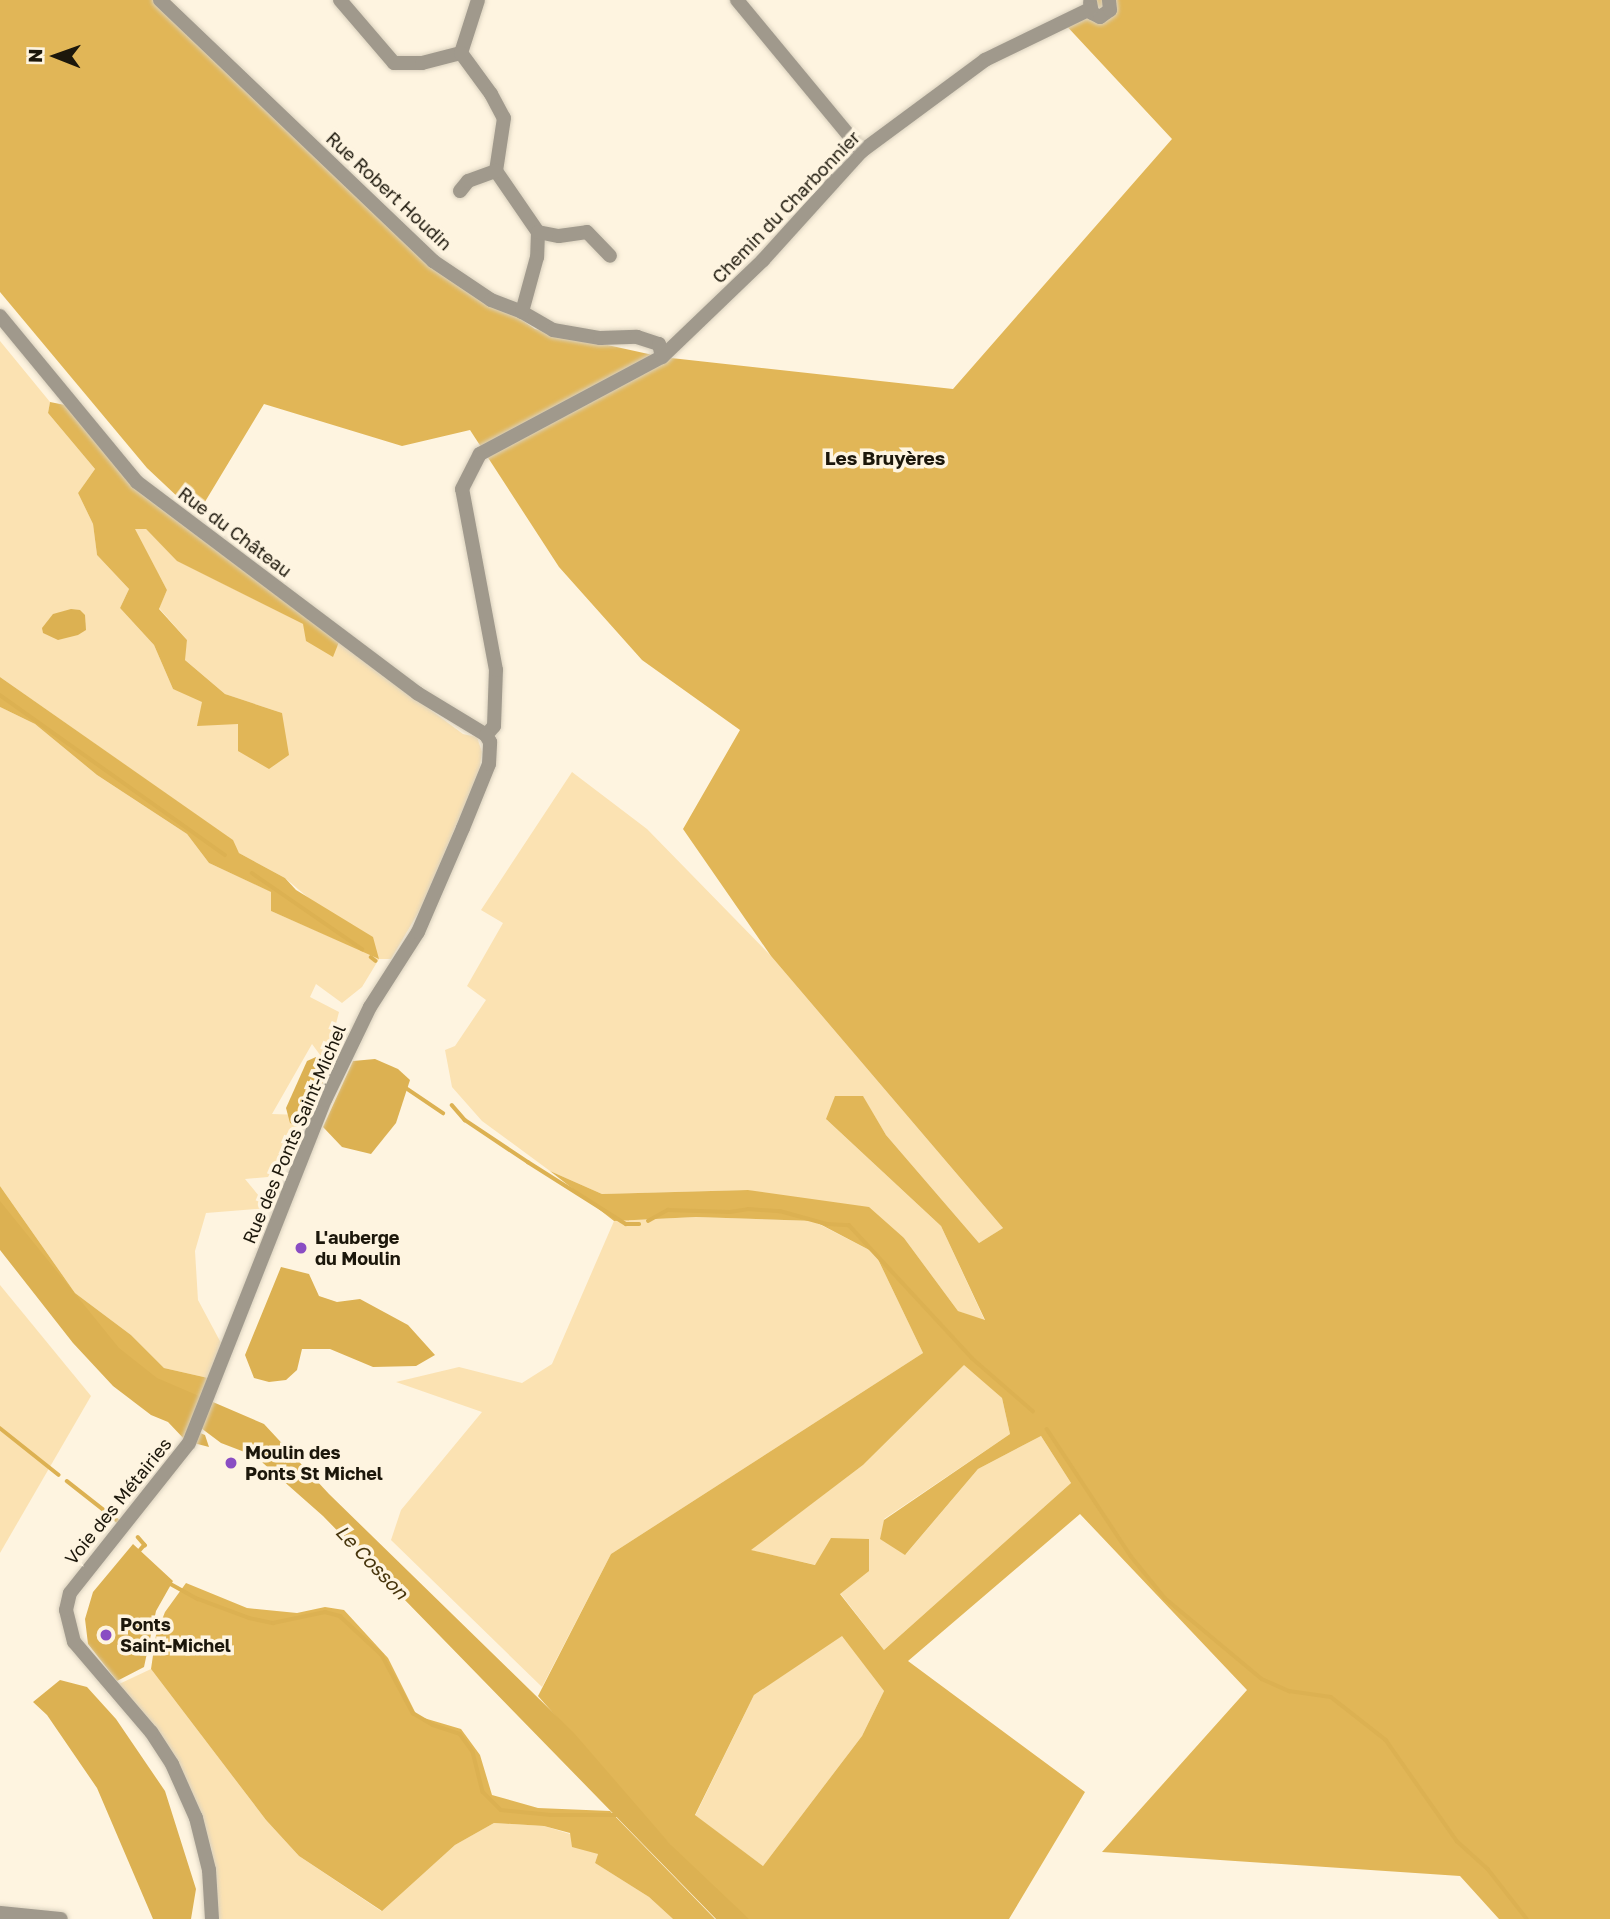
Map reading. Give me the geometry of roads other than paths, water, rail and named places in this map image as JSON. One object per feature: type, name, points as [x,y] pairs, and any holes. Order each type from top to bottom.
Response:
[{"type":"street","name":"Rue Robert Houdin","points":[[160,0],[433,261],[491,300],[522,312],[553,330],[600,338],[637,337],[659,344],[662,357]]},
{"type":"street","points":[[340,0],[370,39],[394,63],[422,62],[461,53]]},
{"type":"street","points":[[461,53],[478,0]]},
{"type":"street","points":[[737,0],[862,151]]},
{"type":"street","name":"Chemin du Charbonnier","points":[[486,735],[494,726],[496,670],[462,489],[480,454],[662,357],[763,260],[862,151],[985,60],[1090,4],[1095,16],[1104,16],[1110,10],[1109,0]]},
{"type":"street","points":[[461,53],[491,94],[504,118],[496,171],[538,232],[537,257],[522,312]]},
{"type":"street","points":[[460,191],[468,181],[496,171]]},
{"type":"street","points":[[538,232],[559,236],[587,232],[610,256]]},
{"type":"street","name":"Rue du Château","points":[[0,316],[136,482],[417,693],[486,735]]},
{"type":"street","name":"Rue des Ponts Saint-Michel","points":[[206,1402],[326,1100],[370,1007],[418,932],[463,828],[489,764],[490,742],[486,735]]},
{"type":"street","name":"Voie des Métairies","points":[[206,1402],[190,1443],[79,1578],[70,1593],[66,1610],[74,1642],[151,1732],[172,1763],[196,1818],[209,1870],[212,1919]]},
{"type":"street","points":[[0,1913],[61,1919]]},
{"type":"water","points":[[71,609],[80,610],[85,615],[86,630],[58,640],[43,633],[42,628],[53,614]]},
{"type":"water","points":[[316,1057],[326,1066],[325,1077],[303,1129],[290,1123],[286,1108],[307,1061]]},
{"type":"water","points":[[375,1059],[398,1069],[410,1080],[396,1123],[371,1154],[342,1147],[323,1127],[353,1061]]},
{"type":"water","name":"Le Cosson","points":[[0,1201],[119,1348],[157,1378],[264,1424],[329,1494],[574,1733],[671,1845],[749,1919],[716,1919],[323,1516],[255,1456],[221,1443],[201,1428],[191,1429],[205,1435],[209,1447],[186,1441],[168,1422],[151,1415],[113,1386],[73,1343],[0,1250]]},
{"type":"water","points":[[281,1267],[309,1274],[319,1296],[337,1302],[360,1299],[408,1325],[435,1355],[416,1366],[373,1367],[330,1349],[302,1349],[297,1370],[286,1380],[269,1382],[254,1378],[245,1355]]},
{"type":"water","points":[[133,1544],[173,1581],[156,1611],[144,1667],[117,1681],[88,1644],[85,1619],[93,1592]]},
{"type":"water","points":[[60,1680],[87,1687],[116,1719],[165,1791],[196,1889],[191,1919],[153,1919],[97,1788],[47,1715],[33,1702]]},
{"type":"waterway","points":[[0,695],[225,855]]},
{"type":"waterway","points":[[252,873],[362,949]]},
{"type":"waterway","points":[[371,957],[376,961]]},
{"type":"waterway","points":[[406,1088],[443,1113]]},
{"type":"waterway","points":[[452,1105],[465,1120],[528,1162],[626,1224],[639,1224]]},
{"type":"waterway","points":[[648,1221],[668,1210],[730,1212],[748,1209],[780,1211],[827,1224],[849,1225],[972,1358],[1033,1411]]},
{"type":"waterway","points":[[0,1428],[59,1475]]},
{"type":"waterway","points":[[1047,1429],[1131,1556],[1165,1598],[1262,1679],[1289,1691],[1331,1697],[1386,1740],[1457,1841],[1488,1869],[1527,1919]]},
{"type":"waterway","points":[[67,1481],[118,1521]]},
{"type":"waterway","points":[[138,1537],[145,1545],[139,1552]]},
{"type":"waterway","points":[[169,1583],[198,1599],[249,1618],[273,1623],[325,1612],[340,1616],[382,1655],[413,1713],[433,1725],[460,1734],[473,1752],[483,1792],[501,1810],[551,1815],[618,1815]]},
{"type":"place","name":"L'auberge du Moulin","points":[[301,1248]]},
{"type":"place","name":"Moulin des Ponts St Michel","points":[[231,1463]]},
{"type":"place","name":"Ponts Saint-Michel","points":[[106,1635]]},
{"type":"district","name":"Les Bruyères","points":[[885,458]]}]
